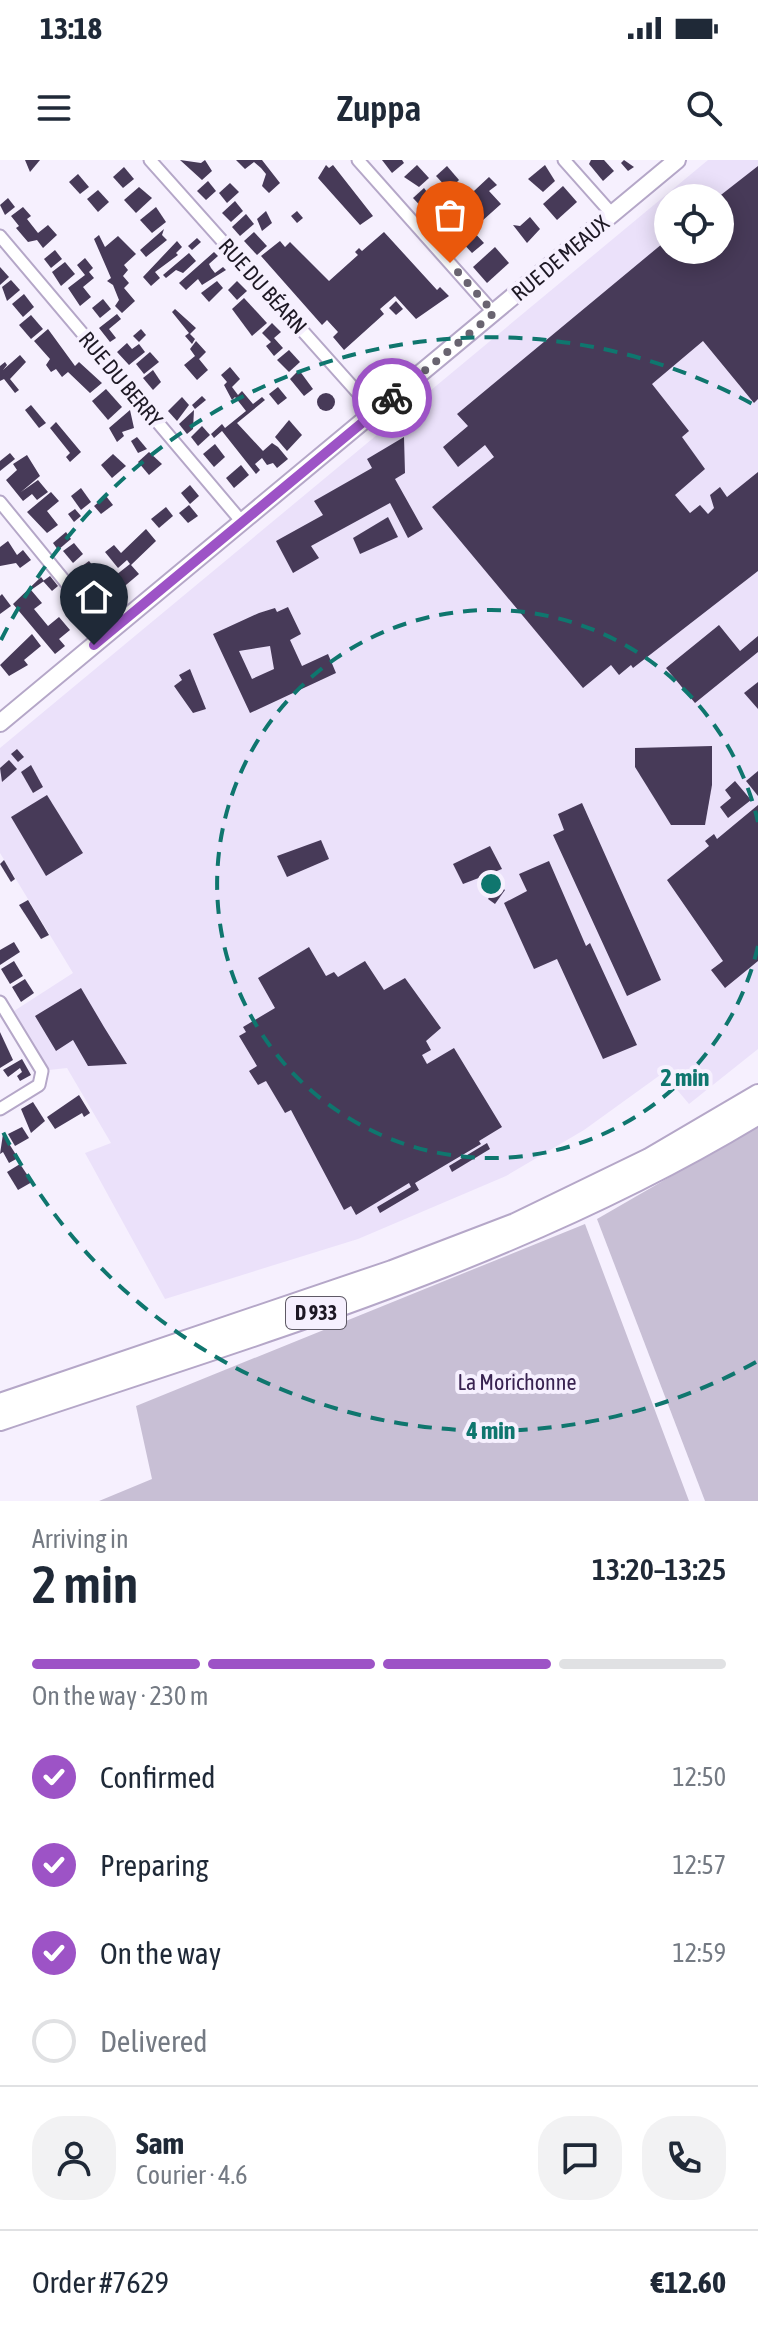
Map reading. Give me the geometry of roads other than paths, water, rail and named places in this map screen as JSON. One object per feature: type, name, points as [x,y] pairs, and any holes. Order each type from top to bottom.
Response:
[{"type":"highway","name":"D 933","points":[[600,1194],[758,1095]]},
{"type":"highway","name":"D 933","points":[[0,1420],[392,1287],[600,1194],[758,1114]]},
{"type":"highway","name":"D 933","points":[[0,1404],[567,1209]]},
{"type":"main road","name":"RUE DE MEAUX","points":[[0,723],[677,160]]},
{"type":"street","name":"RUE DU BÉARN","points":[[150,160],[375,412]]},
{"type":"street","points":[[358,160],[494,313]]},
{"type":"street","points":[[564,160],[612,214]]},
{"type":"street","name":"RUE DU BERRY","points":[[0,236],[242,522]]},
{"type":"street","points":[[0,502],[108,634]]},
{"type":"street","points":[[0,1002],[42,1071],[39,1085],[0,1109]]},
{"type":"park label","name":"La Morichonne","points":[[517,1382]]}]
